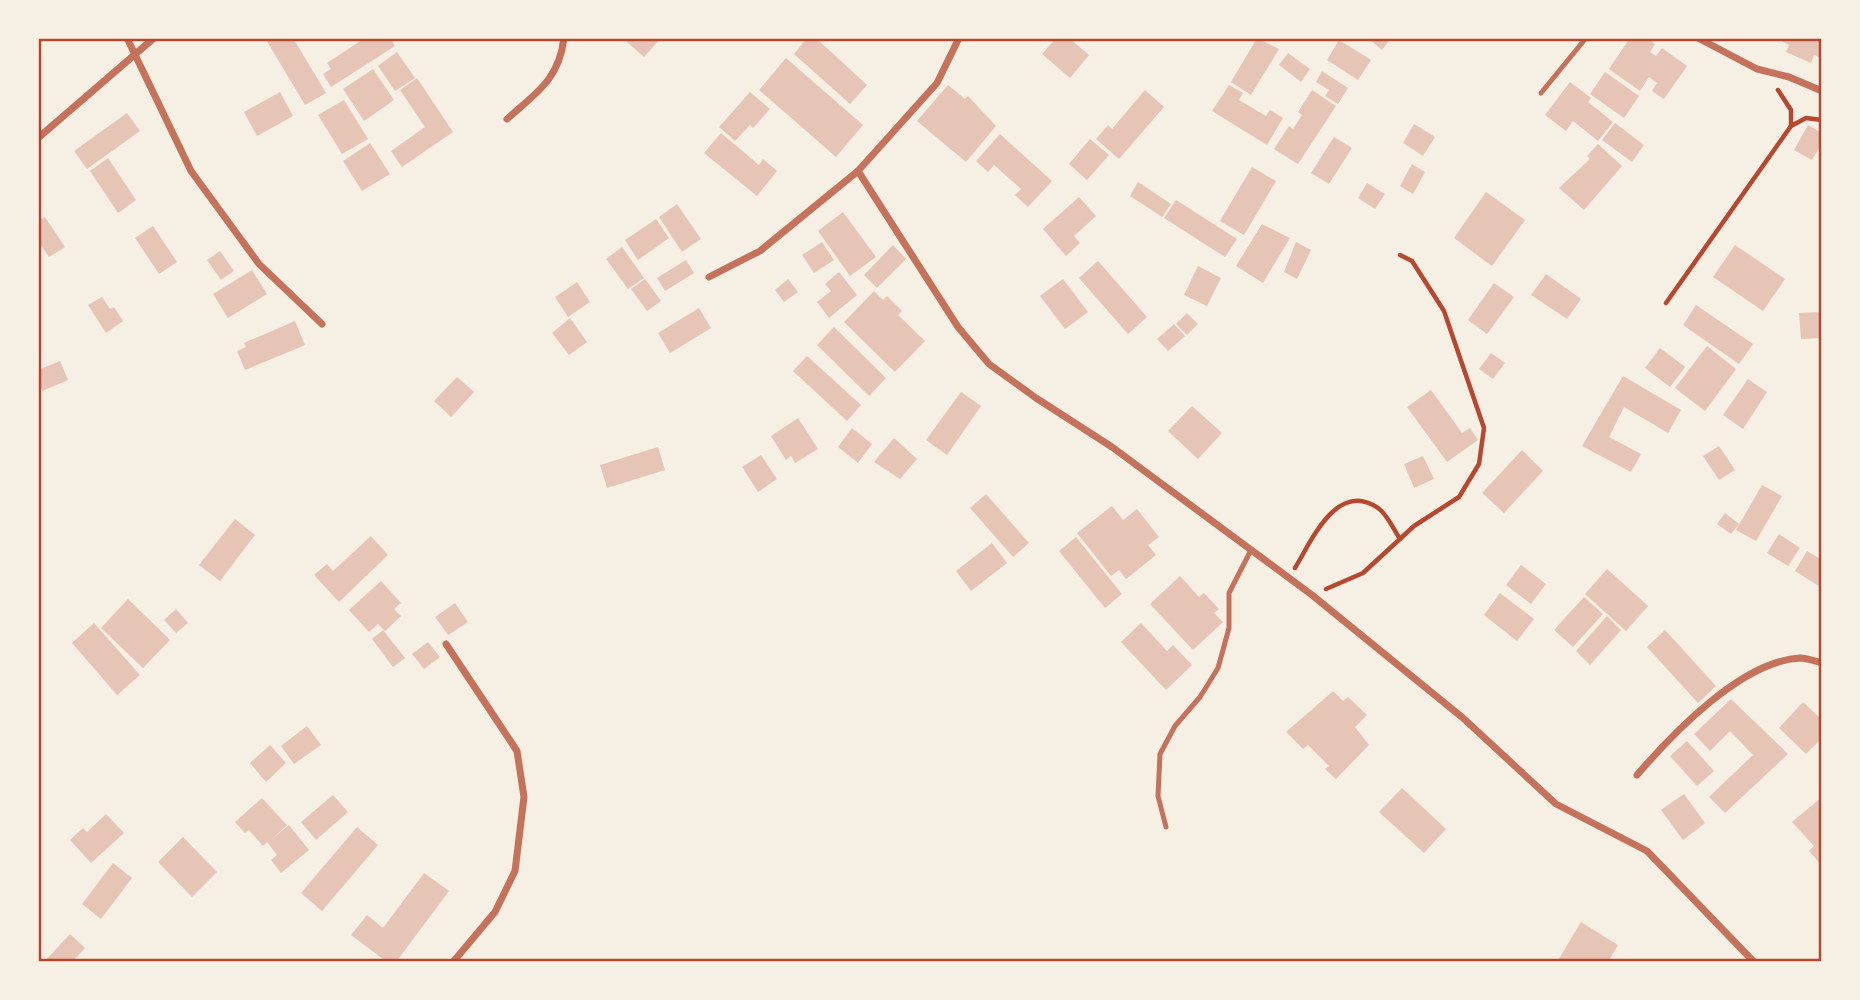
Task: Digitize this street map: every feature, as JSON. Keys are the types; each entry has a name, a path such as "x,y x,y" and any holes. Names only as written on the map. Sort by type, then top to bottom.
{"street":[{"path":"127,38 191,171 259,264 322,324"},
{"path":"38,138 153,38"},
{"path":"507,119 547,83 561,61 564,38"},
{"path":"709,277 760,251 858,171 937,82 959,38"},
{"path":"1698,38 1757,69 1822,91"},
{"path":"858,171 958,327 989,364 1112,447 1312,595 1463,718 1556,804 1647,851 1754,961"},
{"path":"446,644 517,751 524,797 515,871 495,912 453,961"},
{"path":"1637,775 1671,735 1716,697 1756,671 1801,658 1822,663"}],"lane":[{"path":"1541,93 1586,38"},
{"path":"1166,827 1158,796 1160,754 1175,726 1200,697 1218,668 1228,628 1228,593 1251,550"}],"path":[{"path":"1757,69 1779,90 1791,110 1791,127"},
{"path":"1666,303 1791,127 1806,118 1822,120"},
{"path":"1312,595 1363,573 1400,539 1459,497 1479,464 1484,428 1444,311 1412,261 1400,255"},
{"path":"1289,578 1320,527 1339,504 1360,500 1380,509 1400,539"}],"building":[{"path":"265,38 293,38 326,93 305,105"},
{"path":"365,38 390,38 395,46 331,87 323,74 331,69 327,63"},
{"path":"628,38 661,38 644,57 626,41"},
{"path":"807,38 816,38 867,85 850,104 794,54"},
{"path":"1056,38 1069,38 1089,55 1070,78 1042,54"},
{"path":"1257,38 1279,49 1251,95 1231,82"},
{"path":"1368,38 1391,38 1382,50"},
{"path":"1630,38 1648,38 1655,44 1650,52 1656,56 1662,48 1687,66 1664,99 1652,91 1657,83 1649,77 1640,91 1609,69"},
{"path":"1775,38 1822,38 1822,58 1814,55 1811,63 1786,52 1789,45"},
{"path":"1339,40 1371,60 1358,80 1327,60"},
{"path":"397,52 415,78 395,91 378,66"},
{"path":"1288,53 1310,69 1301,82 1279,65"},
{"path":"786,58 863,125 836,157 759,90"},
{"path":"373,69 394,100 364,121 343,89"},
{"path":"1322,71 1348,88 1338,104 1325,96 1329,90 1316,82"},
{"path":"1605,72 1639,96 1624,118 1590,94"},
{"path":"417,78 453,132 402,167 391,151 425,127 400,90"},
{"path":"1570,82 1591,98 1588,102 1613,122 1598,141 1573,121 1566,131 1545,115"},
{"path":"948,85 965,99 968,96 996,126 966,162 917,121"},
{"path":"1229,85 1243,93 1239,100 1266,116 1270,110 1283,118 1267,145 1212,111"},
{"path":"1145,90 1164,107 1119,159 1096,139 1108,125 1112,129"},
{"path":"1312,90 1336,106 1298,164 1274,149 1289,126 1293,129 1302,115 1298,112"},
{"path":"280,92 293,116 257,136 244,112"},
{"path":"750,92 770,109 753,128 750,125 735,141 719,127"},
{"path":"344,100 368,139 342,154 318,115"},
{"path":"127,113 140,131 87,169 74,151"},
{"path":"1615,123 1644,145 1632,162 1602,140"},
{"path":"1414,124 1435,137 1423,156 1403,143"},
{"path":"1808,125 1822,133 1822,143 1812,160 1794,150"},
{"path":"721,133 759,165 763,159 777,171 757,196 704,153"},
{"path":"1000,134 1052,181 1028,207 1015,195 1021,189 994,165 988,172 976,161"},
{"path":"1334,137 1352,148 1329,184 1311,173"},
{"path":"1090,139 1109,155 1087,180 1069,164"},
{"path":"370,143 390,174 362,191 343,161"},
{"path":"1598,144 1622,166 1584,210 1559,188 1590,159 1587,156"},
{"path":"108,158 136,200 118,213 90,171"},
{"path":"1412,164 1425,172 1413,194 1400,186"},
{"path":"1252,167 1276,181 1244,235 1220,221"},
{"path":"1138,182 1171,204 1162,217 1130,196"},
{"path":"1367,183 1385,194 1375,209 1358,198"},
{"path":"1486,192 1525,220 1492,266 1454,238"},
{"path":"1079,197 1096,216 1074,236 1080,243 1066,256 1043,229"},
{"path":"1176,200 1237,239 1225,257 1164,218"},
{"path":"677,204 701,239 682,252 659,217"},
{"path":"843,212 876,257 850,276 818,231"},
{"path":"45,217 65,247 49,257 38,241 38,221"},
{"path":"656,219 669,238 638,260 625,240"},
{"path":"1262,224 1290,238 1263,283 1236,266"},
{"path":"153,226 177,262 159,274 135,238"},
{"path":"822,242 834,260 814,273 802,255"},
{"path":"1296,242 1311,250 1297,279 1284,272"},
{"path":"893,245 906,259 877,288 864,275"},
{"path":"1735,245 1785,279 1763,311 1713,277"},
{"path":"622,247 644,278 628,289 606,259"},
{"path":"220,251 234,271 221,280 207,260"},
{"path":"686,260 694,273 665,291 657,278"},
{"path":"1098,261 1147,317 1128,334 1079,278"},
{"path":"1198,266 1221,278 1207,306 1184,295"},
{"path":"252,270 267,294 228,318 213,294"},
{"path":"839,272 857,295 829,318 817,302 831,291 825,284"},
{"path":"1546,274 1581,299 1567,319 1531,295"},
{"path":"645,279 661,301 647,311 631,289"},
{"path":"788,279 798,292 784,302 775,290"},
{"path":"1063,279 1088,312 1065,329 1040,296"},
{"path":"577,282 590,302 568,317 555,297"},
{"path":"1494,283 1514,297 1487,334 1468,320"},
{"path":"874,291 883,300 887,296 902,311 898,315 925,341 895,372 844,322"},
{"path":"102,297 110,309 114,307 123,321 106,333 88,305"},
{"path":"1696,305 1753,344 1739,364 1683,325"},
{"path":"699,308 711,328 670,353 658,333"},
{"path":"1821,312 1822,338 1801,339 1799,313"},
{"path":"1187,313 1198,324 1187,335 1176,324"},
{"path":"570,318 587,342 569,355 552,333"},
{"path":"295,321 305,345 245,370 237,351 246,347 244,343"},
{"path":"1174,324 1185,336 1168,351 1157,339"},
{"path":"834,327 886,378 869,396 817,345"},
{"path":"1707,346 1736,369 1705,411 1675,388"},
{"path":"1660,348 1685,367 1670,387 1645,368"},
{"path":"1491,353 1505,363 1493,379 1479,369"},
{"path":"807,356 861,405 847,421 793,371"},
{"path":"60,361 68,380 42,391 38,370"},
{"path":"1623,376 1681,410 1668,433 1624,407 1609,437 1641,454 1631,472 1582,446"},
{"path":"457,377 474,392 451,417 434,401"},
{"path":"1748,379 1767,392 1743,429 1723,415"},
{"path":"1431,390 1462,433 1470,428 1478,440 1447,462 1407,407"},
{"path":"961,392 981,406 947,455 926,440"},
{"path":"1192,406 1222,433 1198,459 1168,431"},
{"path":"798,418 818,449 795,463 791,456 786,460 771,436"},
{"path":"852,428 872,444 858,463 838,447"},
{"path":"894,438 917,459 900,479 874,462"},
{"path":"1719,446 1735,470 1719,480 1703,456"},
{"path":"658,447 665,470 607,488 600,465"},
{"path":"1522,450 1543,471 1504,513 1482,493"},
{"path":"761,455 777,479 758,492 742,467"},
{"path":"1423,456 1434,479 1414,488 1404,464"},
{"path":"1762,485 1782,496 1756,541 1736,530"},
{"path":"986,494 1029,543 1013,557 970,508"},
{"path":"1112,506 1123,520 1137,509 1159,537 1148,545 1156,555 1126,579 1119,570 1111,576 1077,533"},
{"path":"1725,513 1739,524 1731,534 1717,524"},
{"path":"235,519 255,535 220,581 199,565"},
{"path":"1779,534 1800,548 1788,566 1767,553"},
{"path":"371,536 388,555 339,602 314,575 327,564 333,571"},
{"path":"1076,537 1122,594 1105,608 1059,551"},
{"path":"992,543 1007,563 971,591 956,571"},
{"path":"1807,551 1822,560 1822,588 1795,571"},
{"path":"1521,565 1546,584 1531,604 1506,585"},
{"path":"1607,569 1648,606 1626,631 1585,594"},
{"path":"1180,576 1199,597 1204,593 1219,609 1214,613 1223,622 1193,650 1150,604"},
{"path":"381,581 401,603 394,609 401,616 385,631 378,624 369,632 349,610"},
{"path":"1500,593 1534,619 1517,641 1484,615"},
{"path":"1584,597 1603,614 1573,647 1554,630"},
{"path":"128,599 170,640 143,668 101,628"},
{"path":"455,603 468,622 448,635 435,617"},
{"path":"176,609 188,623 176,633 164,620"},
{"path":"1607,616 1621,630 1590,665 1576,651"},
{"path":"94,623 140,675 117,695 72,643"},
{"path":"1141,623 1167,651 1173,645 1192,665 1166,690 1121,642"},
{"path":"383,630 405,658 393,667 372,639"},
{"path":"1665,630 1716,686 1698,703 1647,647"},
{"path":"428,642 440,657 424,669 412,654"},
{"path":"1333,691 1343,701 1348,697 1367,715 1355,727 1369,745 1336,779 1325,769 1329,766 1308,745 1303,749 1286,732"},
{"path":"1731,699 1788,754 1725,813 1709,797 1753,755 1730,731 1710,751 1694,734"},
{"path":"1803,702 1822,720 1822,738 1806,754 1779,728"},
{"path":"307,726 321,745 294,764 281,746"},
{"path":"1687,741 1714,771 1697,786 1670,756"},
{"path":"270,745 286,763 266,782 250,763"},
{"path":"1402,788 1446,829 1424,853 1379,812"},
{"path":"1684,794 1705,823 1683,840 1661,810"},
{"path":"333,795 348,812 316,840 301,822"},
{"path":"1822,797 1822,866 1809,851 1814,846 1792,822"},
{"path":"262,798 287,825 271,840 289,825 309,850 281,873 271,860 277,855 267,842 263,846 249,830 245,833 235,822"},
{"path":"106,814 124,833 91,863 70,840 83,828 87,832"},
{"path":"357,827 378,845 322,911 301,893"},
{"path":"183,837 217,872 192,897 158,862"},
{"path":"113,863 132,878 101,919 82,904"},
{"path":"424,873 449,891 396,962 387,962 351,935 367,915 383,928"},
{"path":"1581,922 1618,945 1608,962 1557,962"},
{"path":"70,934 85,948 72,962 44,962"}]}
